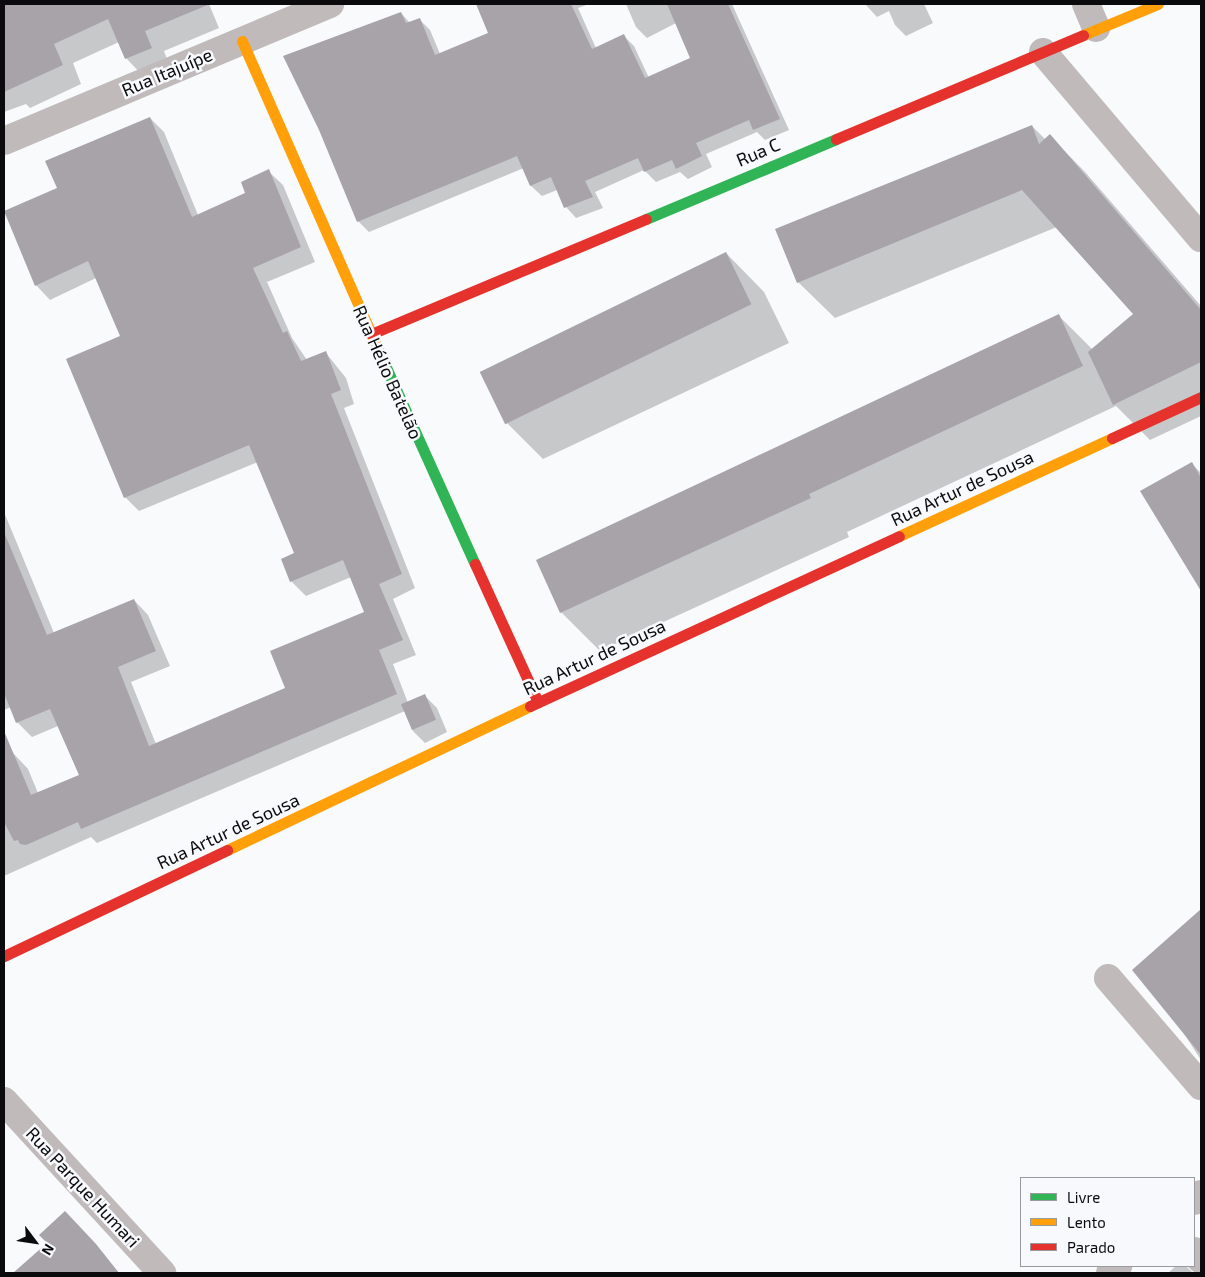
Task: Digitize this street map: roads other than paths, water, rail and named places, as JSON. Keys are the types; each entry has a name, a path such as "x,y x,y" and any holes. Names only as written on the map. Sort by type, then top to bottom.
{"street":[{"name":"Rua Itajuípe","path":"4,141 330,4"},
{"path":"1086,4 1096,28"},
{"name":"Rua C","path":"371,334 1043,52 1096,28 1158,4"},
{"name":"Rua Hélio Batelão","path":"242,41 371,334 538,702"},
{"path":"1043,52 1201,238"},
{"name":"Rua Artur de Sousa","path":"4,956 538,702 1201,397"},
{"path":"1108,978 1201,1086"},
{"name":"Rua Parque Humari","path":"4,1101 162,1273"}]}
